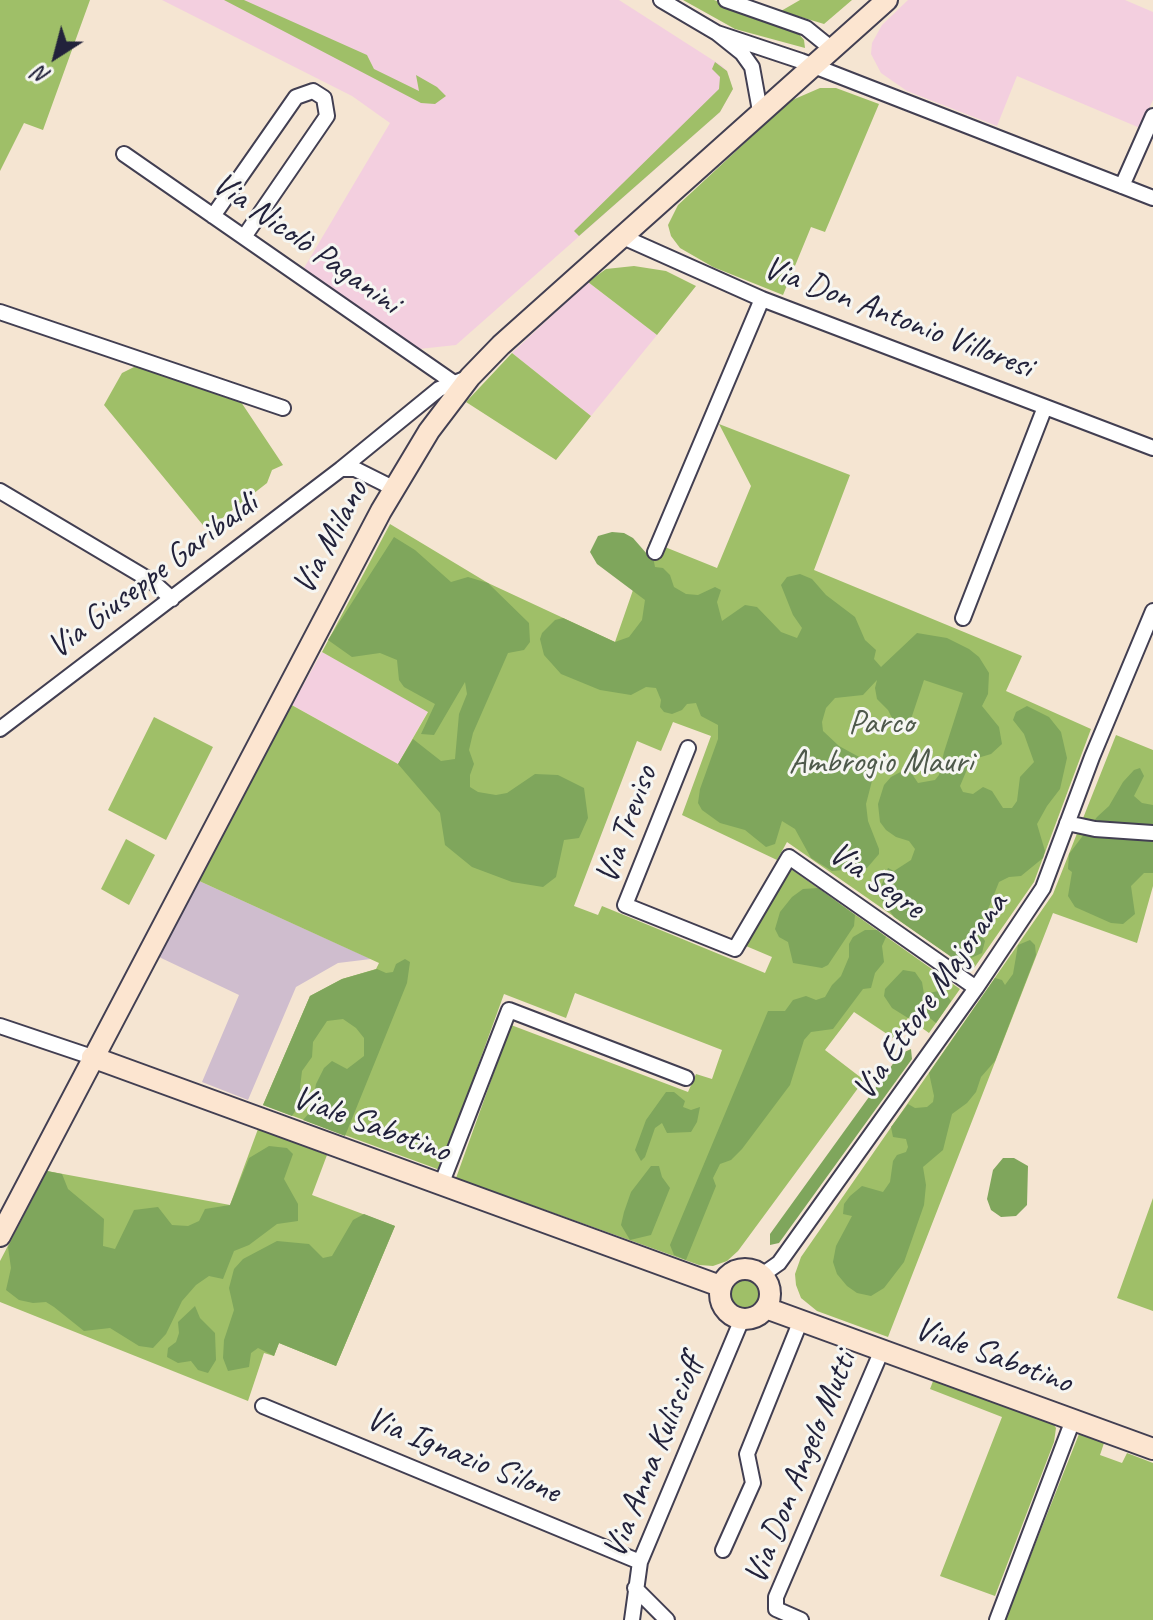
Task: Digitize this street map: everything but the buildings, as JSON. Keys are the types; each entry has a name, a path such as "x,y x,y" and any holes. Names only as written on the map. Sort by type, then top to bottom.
{"main road":[{"name":"Via Milano","path":"0,1236 393,488 462,380 887,0"},
{"name":"Viale Sabotino","path":"92,1057 720,1286"},
{"path":"747,1268 762,1275 771,1291 766,1308 751,1319 742,1319 726,1310 721,1303 720,1286 724,1278 738,1269 747,1268"},
{"name":"Viale Sabotino","path":"766,1308 1153,1449"}],"street":[{"path":"661,0 717,33 742,53 752,67 760,111"},
{"path":"726,0 806,28 832,49"},
{"path":"717,33 812,65 1153,198"},
{"path":"213,216 296,97 313,91 324,98 327,116 244,237"},
{"path":"1122,186 1153,116"},
{"name":"Via Nicolò Paganini","path":"124,154 462,380"},
{"name":"Via Don Antonio Villoresi","path":"623,237 762,299 1153,448"},
{"path":"655,552 762,299"},
{"path":"0,312 283,408"},
{"name":"Via Giuseppe Garibaldi","path":"0,729 341,469 439,389 462,380"},
{"path":"963,618 1045,407"},
{"path":"341,469 355,469 393,488"},
{"path":"0,491 153,582 172,599"},
{"name":"Via Ettore Majorana","path":"762,1275 779,1263 976,988 1043,888 1153,611"},
{"name":"Via Treviso","path":"688,748 625,905 735,949"},
{"path":"1067,823 1095,829 1153,833"},
{"name":"Via Segre","path":"735,949 789,857 976,988"},
{"path":"441,1185 509,1010 686,1078"},
{"name":"Viale Sabotino","path":"0,1026 92,1057"},
{"name":"Via Anna Kuliscioff","path":"632,1620 640,1562 742,1319"},
{"path":"723,1550 753,1483 747,1454 801,1320"},
{"name":"Via Don Angelo Mutti","path":"801,1620 776,1609 776,1597 882,1350"},
{"name":"Via Ignazio Silone","path":"263,1406 640,1562"},
{"path":"997,1620 1073,1420"},
{"path":"635,1588 667,1620"}],"shaded area":[{"path":"162,0 619,0 722,66 733,89 720,112 456,345 419,349 304,268 390,123 352,96"},
{"path":"908,0 1125,0 1153,12 1153,100 1140,128 1017,76 997,126 907,91 881,73 871,54 872,43 882,25"},
{"path":"588,282 657,335 591,416 512,353"},
{"path":"322,652 428,711 398,764 292,705"},
{"path":"197,880 371,959 338,963 296,987 248,1100 202,1082 239,995 159,957"}],"green space":[{"path":"0,0 90,0 43,130 24,123 0,171"},
{"path":"224,0 244,0 367,55 374,69 419,91 416,75 446,96 435,104 421,103"},
{"path":"683,0 714,0 794,28 804,40 805,48 735,29"},
{"path":"800,0 852,0 824,24 781,11"},
{"path":"715,62 727,71 733,89 720,112 579,236 574,231 719,89 720,77 712,69"},
{"path":"820,88 836,88 879,104 825,232 811,227 783,295 713,267 680,248 671,236 668,225 678,205 790,101"},
{"path":"634,266 666,271 696,286 657,335 588,282 606,269"},
{"path":"512,353 591,416 556,460 466,402"},
{"path":"136,366 239,399 283,465 272,470 267,483 207,530 104,405 122,373"},
{"name":"Parco Ambrogio Mauri","path":"719,424 850,475 814,570 1022,656 1006,691 1091,729 1034,882 972,971 787,842 777,860 682,815 711,736 673,722 661,751 637,741 574,906 598,915 602,906 765,973 772,957 746,946 791,869 960,989 929,1033 908,1018 893,1038 854,1012 825,1050 864,1080 738,1251 727,1261 713,1266 699,1265 456,1178 511,1025 688,1092 696,1074 712,1079 722,1050 575,993 566,1018 504,994 440,1170 263,1105 310,996 342,979 376,969 379,963 197,880 288,703 398,764 428,712 322,652 390,524 488,583 615,642 650,541 717,568 751,486"},
{"path":"612,532 633,538 647,554 650,541 655,567 663,568 670,575 674,587 686,594 698,595 715,587 721,590 717,602 722,621 745,605 757,607 781,632 797,638 802,628 781,585 787,577 800,574 812,579 826,595 855,617 865,640 876,650 874,659 881,667 917,633 947,638 969,649 979,657 989,673 988,694 982,706 999,727 1002,744 991,754 971,760 960,786 963,792 973,794 983,787 992,791 1003,808 1012,808 1017,801 1020,777 1034,762 1024,734 1013,720 1016,712 1027,706 1049,717 1061,732 1067,758 1060,789 1037,824 1045,851 1043,858 1021,876 999,882 987,912 976,927 985,941 982,953 960,963 894,917 878,895 888,868 894,871 911,860 915,849 909,841 886,830 880,822 878,804 884,785 891,777 908,768 918,783 935,780 963,693 924,680 910,722 893,720 877,699 877,680 863,695 835,698 826,708 823,731 839,746 861,758 873,777 866,804 879,854 867,868 832,871 811,858 795,829 782,821 775,844 766,847 745,830 720,823 702,810 698,803 718,739 718,725 701,716 696,703 687,704 672,714 664,712 656,688 646,687 631,695 600,690 561,674 544,655 540,639 555,620 563,618 615,642 629,637 642,620 645,600 597,564 590,552 598,536"},
{"path":"394,537 415,550 451,582 468,577 488,583 529,623 530,642 524,650 508,653 473,733 469,750 474,764 470,787 478,792 496,795 507,793 535,774 558,775 584,788 588,818 579,838 564,840 556,877 543,887 512,882 472,867 445,845 440,813 398,764 413,739 441,761 455,759 459,714 467,694 465,682 434,735 421,734 435,704 404,687 399,680 397,660 380,653 352,657 328,640"},
{"path":"154,717 213,747 166,840 108,810"},
{"path":"1116,735 1153,750 1153,886 1137,943 1053,913 888,1337 817,1311 801,1298 796,1285 795,1274 801,1257 1053,894"},
{"path":"1140,768 1144,776 1134,796 1142,803 1153,805 1153,873 1144,873 1131,886 1135,914 1123,924 1111,923 1075,907 1068,896 1072,872 1068,869 1069,854 1109,806 1123,782"},
{"path":"126,839 155,855 129,905 101,889"},
{"path":"818,888 855,915 854,926 828,965 822,968 793,963 788,942 779,937 775,929 780,912 792,897 803,889"},
{"path":"865,930 877,930 886,937 882,946 884,962 875,973 871,988 863,989 833,1029 811,1032 804,1040 790,1085 742,1149 731,1160 720,1164 713,1178 716,1186 686,1260 674,1255 670,1245 768,1011 785,1011 793,1000 806,996 816,1000 825,997 841,976 853,937"},
{"path":"1030,940 1035,945 1036,955 995,1061 981,1077 976,1092 952,1114 943,1150 923,1167 926,1185 924,1205 904,1262 884,1288 871,1296 857,1293 837,1274 833,1262 836,1246 852,1216 843,1214 844,1204 862,1186 883,1192 890,1182 893,1161 908,1147 906,1139 893,1137 891,1127 908,1104 915,1108 927,1107 933,1102 929,1073 995,978 1005,985 1013,974 1018,945"},
{"path":"405,959 410,962 407,983 345,1136 303,1120 311,1111 316,1084 324,1068 332,1061 347,1069 364,1056 364,1038 343,1019 327,1021 313,1042 312,1057 302,1071 300,1088 303,1099 292,1116 263,1105 310,996 342,979 377,969 393,972 396,964"},
{"path":"903,970 915,972 922,982 924,994 943,990 951,1001 936,1023 921,1011 908,1018 892,1008 884,996 885,989"},
{"path":"911,1049 912,1059 779,1243 770,1245 770,1234 900,1054"},
{"path":"666,1092 674,1092 685,1101 683,1107 691,1110 700,1107 697,1122 691,1132 667,1133 662,1123 655,1128 641,1161 635,1150 646,1120"},
{"path":"258,1129 327,1155 312,1195 395,1226 336,1366 279,1343 274,1356 264,1353 248,1401 0,1302 0,1261 47,1171 230,1205"},
{"path":"269,1146 287,1148 293,1154 284,1179 298,1204 298,1221 277,1224 249,1245 234,1251 223,1279 209,1276 196,1285 182,1301 166,1334 153,1348 139,1346 110,1328 84,1331 46,1302 19,1300 6,1290 11,1268 8,1247 47,1171 62,1174 68,1189 104,1219 103,1246 115,1249 134,1210 158,1207 172,1225 188,1226 199,1221 205,1209 230,1205 249,1158"},
{"path":"1003,1158 1014,1158 1028,1166 1027,1205 1016,1216 1001,1217 991,1210 987,1199 993,1170"},
{"path":"651,1166 659,1166 670,1188 651,1235 630,1240 621,1225 624,1212 631,1192"},
{"path":"1153,1198 1153,1311 1117,1298"},
{"path":"364,1214 395,1226 336,1366 279,1343 274,1356 258,1348 251,1353 249,1367 228,1371 223,1358 224,1340 234,1310 229,1288 234,1269 243,1259 277,1241 309,1244 323,1258 332,1256 353,1220"},
{"path":"745,1276 758,1281 763,1294 758,1307 745,1312 732,1307 727,1294 732,1281"},
{"path":"195,1306 200,1318 215,1333 216,1360 208,1373 198,1370 191,1361 178,1363 167,1357 168,1348 176,1342 179,1333 178,1322"},
{"path":"935,1376 1052,1422 1056,1428 1054,1442 995,1596 940,1576 1002,1417 930,1389"},
{"path":"1079,1434 1104,1443 1100,1455 1122,1463 1127,1453 1153,1463 1153,1620 1005,1620"}]}
